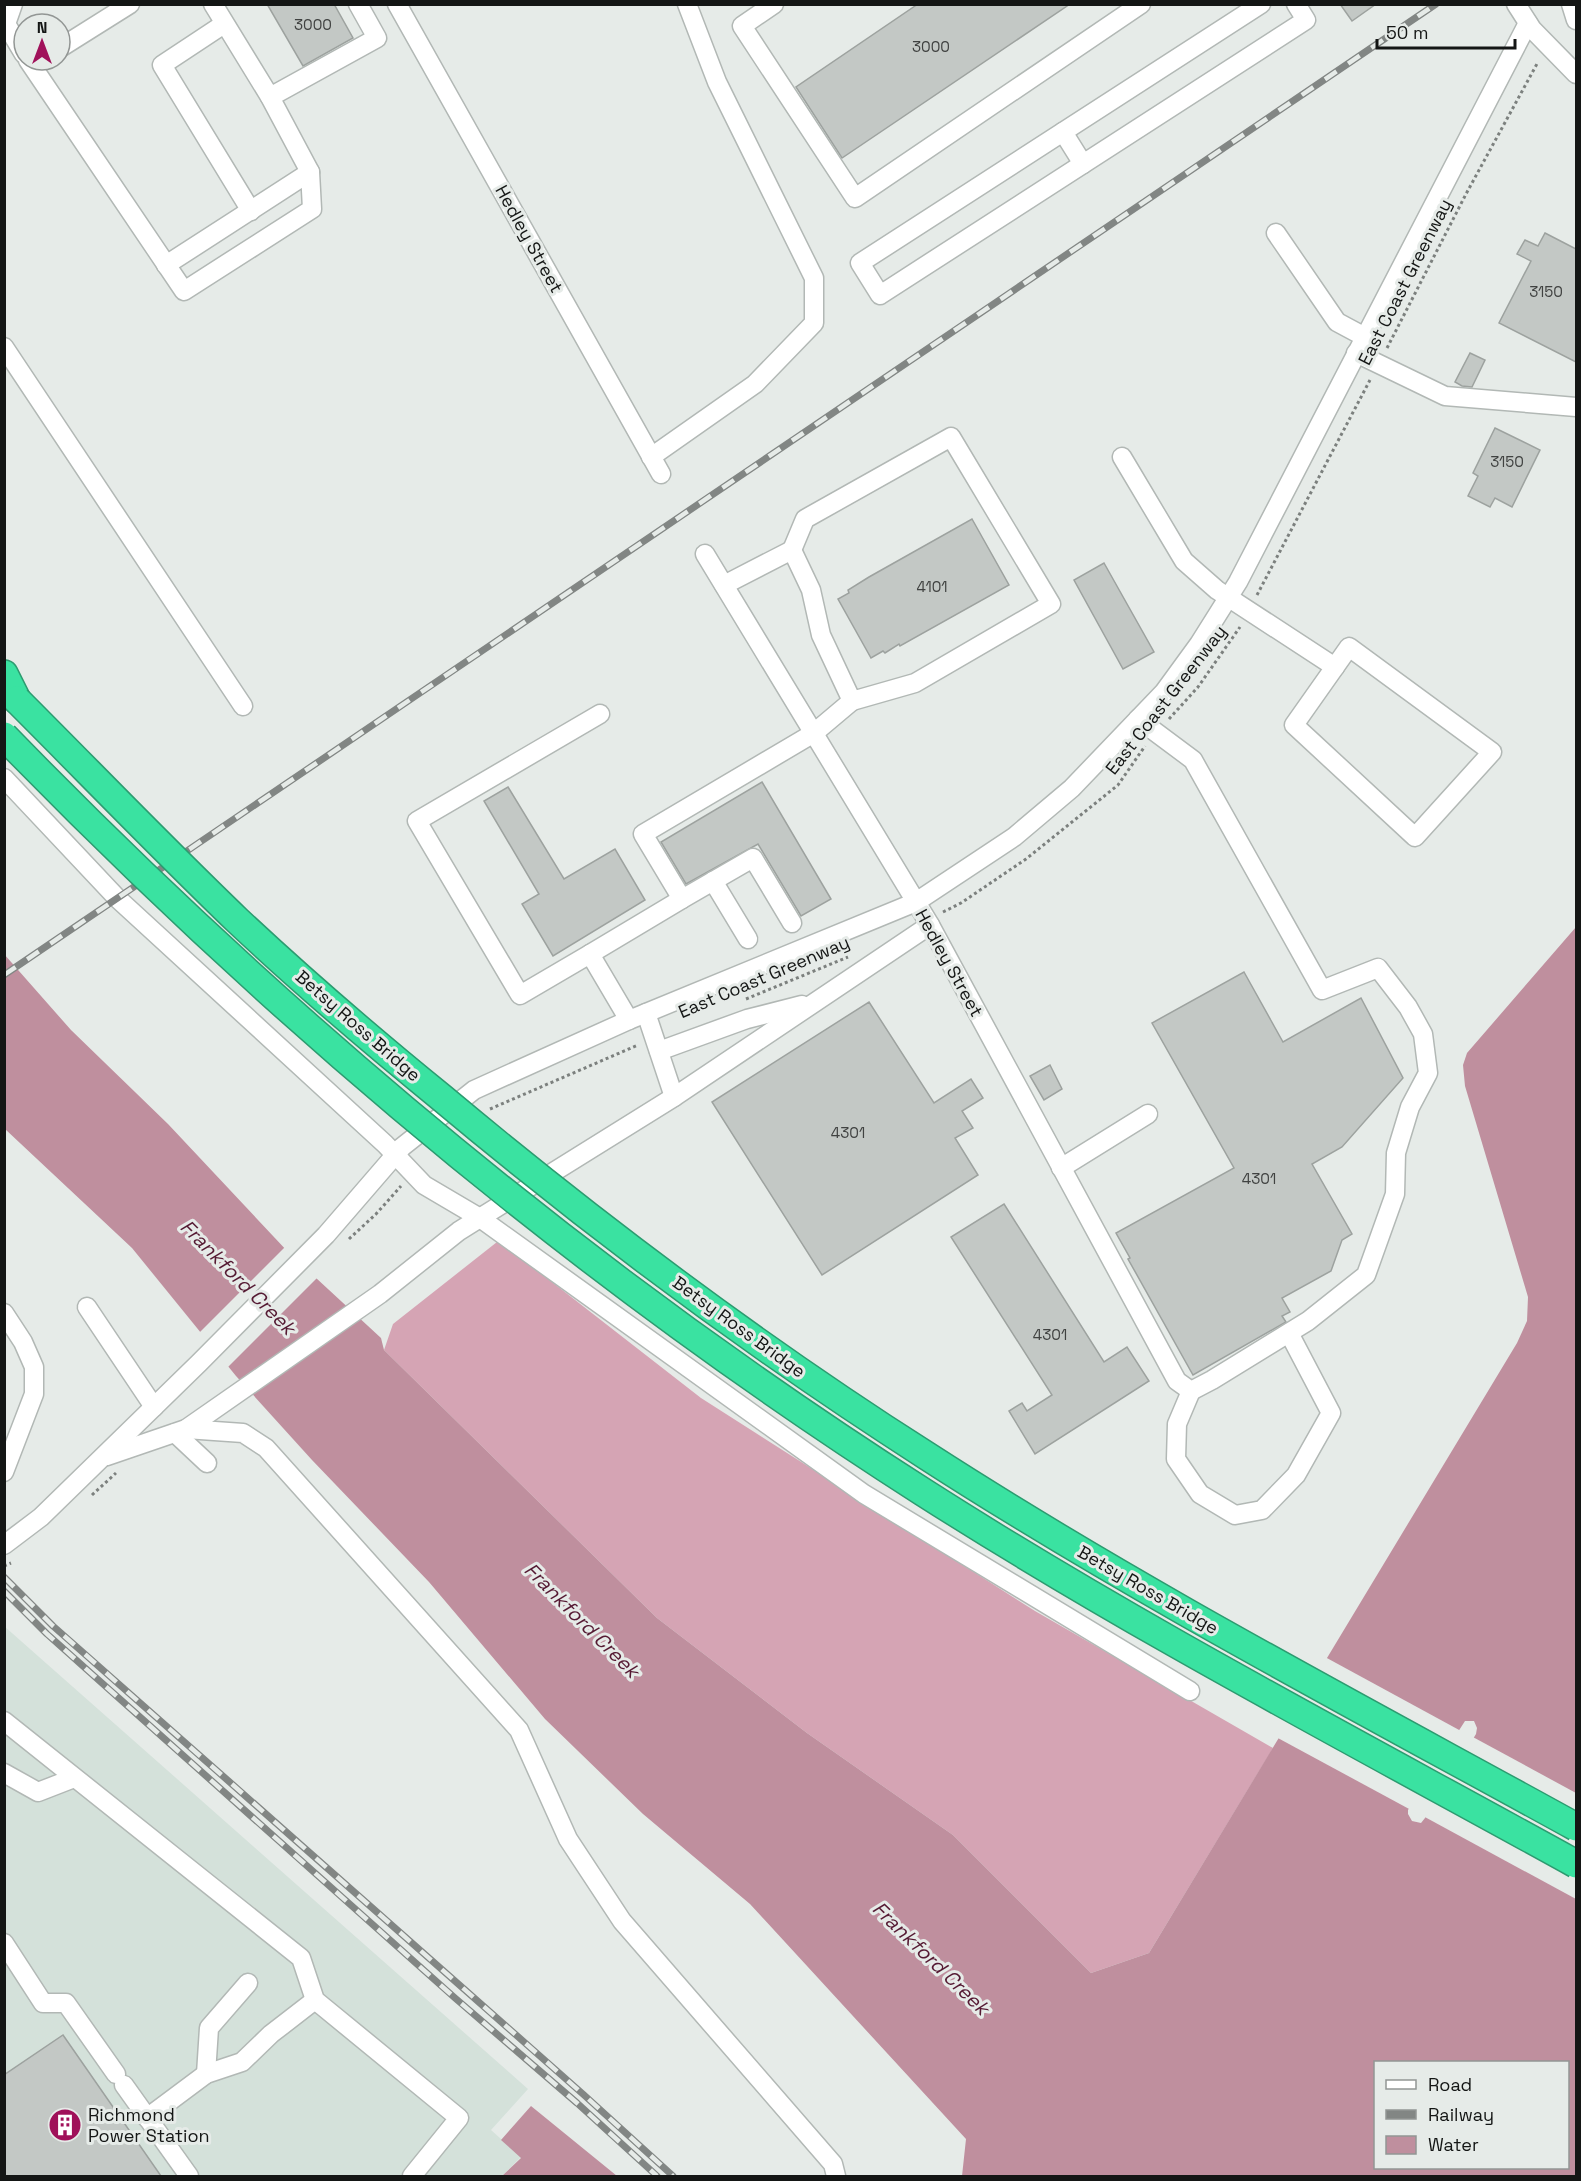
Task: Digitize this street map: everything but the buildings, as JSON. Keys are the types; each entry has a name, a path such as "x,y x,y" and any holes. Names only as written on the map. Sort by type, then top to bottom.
{"highway":[{"path":"4,674 10,693"},
{"name":"Betsy Ross Bridge","path":"10,693 235,918 387,1053 561,1196 722,1315 924,1454 1097,1561 1576,1827"},
{"name":"Betsy Ross Bridge","path":"4,736 127,860 319,1037 525,1208 753,1377 910,1484 1072,1584 1576,1864"}],"street":[{"path":"12,33 6,24 13,4"},
{"path":"72,40 130,4"},
{"path":"39,72 184,291 312,209 310,171 270,97 213,4"},
{"path":"270,97 377,38 358,4"},
{"name":"Hedley Street","path":"397,4 661,474"},
{"path":"651,457 755,384 814,323 814,278 717,82 687,4"},
{"path":"774,4 742,26 855,198 1141,4"},
{"path":"1261,4 860,263 880,294 1306,20 1296,4"},
{"path":"1516,4 1528,23 1570,68"},
{"path":"1571,4 1576,20"},
{"path":"6,1540 41,1517 199,1363 326,1235 402,1147 474,1090 629,1020 916,902 1014,837 1072,788 1164,692 1192,654 1228,597 1528,23"},
{"path":"224,24 162,65 251,211"},
{"path":"1063,132 1083,164"},
{"path":"166,265 310,171"},
{"path":"1276,233 1337,322 1365,337"},
{"path":"4,347 243,706"},
{"path":"1356,353 1445,396 1576,407"},
{"path":"682,899 643,834 814,733 852,701 915,683 1051,604 951,437 805,519 792,550 724,585"},
{"path":"1122,458 1185,561 1217,590 1335,667"},
{"path":"792,550 812,590 821,635 852,701"},
{"name":"Hedley Street","path":"705,554 916,902 1184,1386"},
{"path":"1349,647 1492,752 1414,837 1294,724 1335,667 1349,647"},
{"path":"600,714 417,821 520,995 753,858 792,923"},
{"path":"1138,719 1193,760 1322,990 1378,968 1408,1007 1424,1034 1428,1073 1410,1107 1396,1153 1395,1194 1366,1275 1308,1321 1289,1332 1212,1380 1184,1386 1177,1424 1176,1460 1200,1494 1235,1515 1262,1510 1296,1475 1331,1413 1289,1332"},
{"path":"4,778 117,898 395,1155 424,1185 480,1218 864,1494 1190,1690"},
{"path":"713,881 748,939"},
{"path":"101,1458 181,1431 380,1294 459,1232 674,1097 928,923"},
{"path":"590,954 629,1020"},
{"path":"656,1044 817,1001"},
{"path":"646,1013 674,1097"},
{"path":"1062,1168 1148,1114"},
{"path":"87,1308 154,1407"},
{"path":"4,1313 23,1342 34,1367 34,1394 4,1472"},
{"path":"181,1431 207,1463"},
{"path":"181,1431 243,1433 266,1448 519,1730 568,1839 622,1921 833,2164 836,2176"},
{"path":"4,1721 301,1958 315,2000 459,2118 412,2176"},
{"path":"4,1773 38,1792 74,1778"},
{"path":"4,1943 43,2003 66,2003 189,2176"},
{"path":"206,2074 209,2028 248,1983"},
{"path":"147,2118 206,2074 242,2062 271,2034 315,2000"}],"path":[{"name":"East Coast Greenway","path":"928,923 962,903 1026,859 1118,785 1140,751 1198,687 1219,660 1238,632 1248,610 1269,576 1420,284 1548,45"},
{"path":"1413,280 1420,284"},
{"name":"East Coast Greenway","path":"743,1000 849,956"},
{"path":"485,1113 523,1094 656,1044"},
{"path":"347,1240 376,1214 413,1173"}],"shaded area":[{"path":"497,1242 534,1268 701,1398 1035,1611 1273,1748 1149,1953 1091,1973 953,1835 807,1733 657,1618 384,1350 393,1324"},
{"name":"Richmond Power Station","path":"4,1626 528,2089 491,2130 521,2157 502,2176 5,2176"}],"water":[{"name":"Frankford Creek","path":"1576,927 1576,2176 962,2176 966,2139 750,1904 643,1814 545,1719 429,1582 312,1460 236,1376 132,1248 5,1129 4,954 71,1030 168,1124 289,1253 381,1338 384,1350 657,1618 807,1733 953,1835 1091,1973 1149,1953 1517,1343 1527,1321 1528,1297 1465,1086 1463,1065 1467,1053","holes":["1465,1721 1474,1721 1477,1728 1476,1734 1425,1818 1421,1823 1412,1821 1408,1810"]},
{"path":"531,2106 617,2176 502,2176 521,2158 501,2140"}],"pier":[{"path":"287,1245 319,1276 226,1369 198,1334"},
{"path":"1325,1657 1461,1731 1411,1810 1276,1737"},
{"path":"1471,1736 1576,1793 1576,1899 1423,1816"}],"railway":[{"path":"4,975 1436,4"},
{"path":"4,1577 53,1626 673,2176"},
{"path":"4,1591 47,1634 657,2176"}],"place":[{"name":"Richmond Power Station","path":"65,2125"}]}
